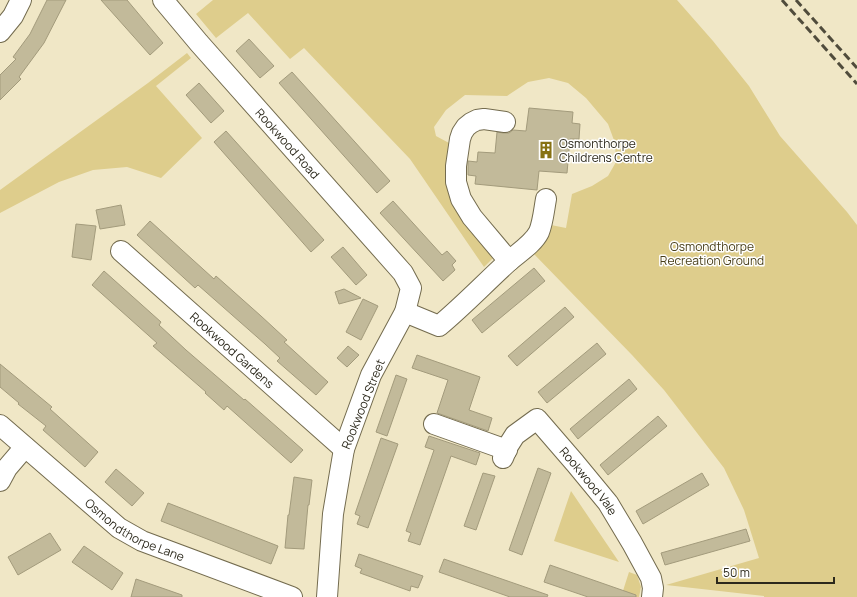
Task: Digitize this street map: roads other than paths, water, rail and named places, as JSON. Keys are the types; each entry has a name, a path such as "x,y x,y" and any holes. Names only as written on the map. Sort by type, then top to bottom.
{"street":[{"path":"0,32 13,16 21,0"},
{"name":"Rookwood Road","path":"163,0 199,43 403,273 411,288"},
{"path":"505,122 484,119 477,120 466,127 460,139 456,166 456,182 461,199 472,216 509,261"},
{"path":"404,312 439,326 538,233 546,199"},
{"name":"Rookwood Gardens","path":"120,251 344,449"},
{"name":"Rookwood Street","path":"327,597 333,514 344,449 372,375 404,312 411,288"},
{"name":"Rookwood Vale","path":"434,424 505,454 515,435 537,419 608,503 651,578 653,588 652,597"},
{"name":"Osmondthorpe Lane","path":"0,426 119,528 142,541 292,597"},
{"path":"0,481 6,468 25,448"}],"railway":[{"path":"782,0 857,84"},
{"path":"796,0 857,68"}],"place":[{"name":"Osmonthorpe Childrens Centre","path":"546,150"}],"park label":[{"name":"Osmondthorpe Recreation Ground","path":"712,253"}]}
